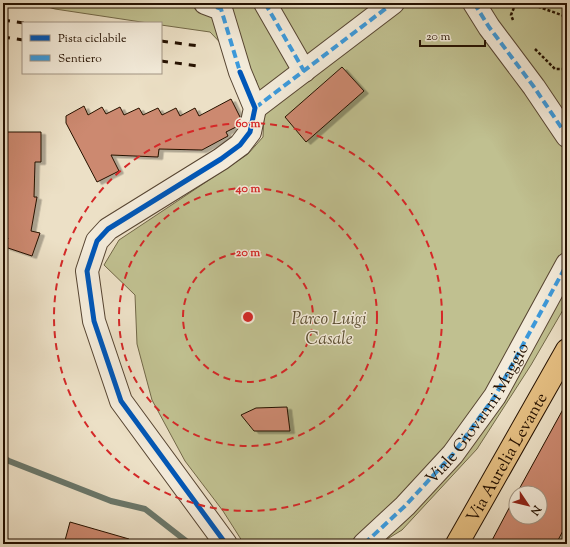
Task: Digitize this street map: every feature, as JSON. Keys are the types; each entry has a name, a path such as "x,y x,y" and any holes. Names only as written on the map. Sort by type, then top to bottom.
{"main road":[{"name":"Via Aurelia Levante","path":"457,544 567,350"}],"street":[{"path":"265,3 304,71"},
{"path":"255,108 393,3"},
{"path":"474,3 567,136"},
{"path":"216,5 240,72 255,108 250,132 240,145 221,159 108,229 97,241 87,271 94,322 121,401 226,544"},
{"name":"Viale Giovanni Maggio","path":"364,544 405,506 453,454 495,396 567,264"}],"path":[{"path":"515,26 511,15 515,5 528,3 567,17"},
{"path":"534,48 555,69 567,69"}],"green space":[{"name":"Parco Luigi Casale","path":"34,3 567,3 567,55 563,85 567,88 567,303 531,365 477,449 402,530 379,544 244,544 223,511 185,461 152,400 137,344 135,295 104,265 119,240 248,154 263,137 264,113 256,80 210,32 162,25 162,22 141,22 55,9"}],"building":[{"path":"342,67 364,91 306,142 285,117"},
{"path":"231,99 240,120 236,122 238,126 226,132 228,136 202,150 159,149 158,157 111,155 119,171 97,182 66,123 66,116 84,106 88,115 102,107 106,114 120,107 124,115 139,108 143,115 158,108 162,115 176,108 180,116 195,108 199,116"},
{"path":"3,132 41,132 41,162 35,162 34,197 37,197 31,231 40,233 32,256 5,247 8,238 3,237"},
{"path":"567,402 567,523 556,544 490,544 508,510 508,525 548,525 548,485 521,485"},
{"path":"287,407 290,431 254,431 241,415 256,408"},
{"path":"70,522 129,539 128,544 64,544"}],"waterway":[{"path":"3,458 111,501 145,509 190,544"}],"railway":[{"path":"3,20 22,23"},
{"path":"3,37 22,40"},
{"path":"162,41 199,46"},
{"path":"162,61 198,66"}],"marked path":[{"path":"205,3 221,9 240,72"},
{"path":"265,3 304,71"},
{"path":"255,108 393,3"},
{"path":"474,3 489,27 534,87 567,136"},
{"path":"364,544 405,506 453,454 495,396 567,264"}],"cycle path":[{"path":"226,544 121,401 94,321 87,271 97,241 108,229 221,159 240,145 250,132 255,108 240,72"}]}
